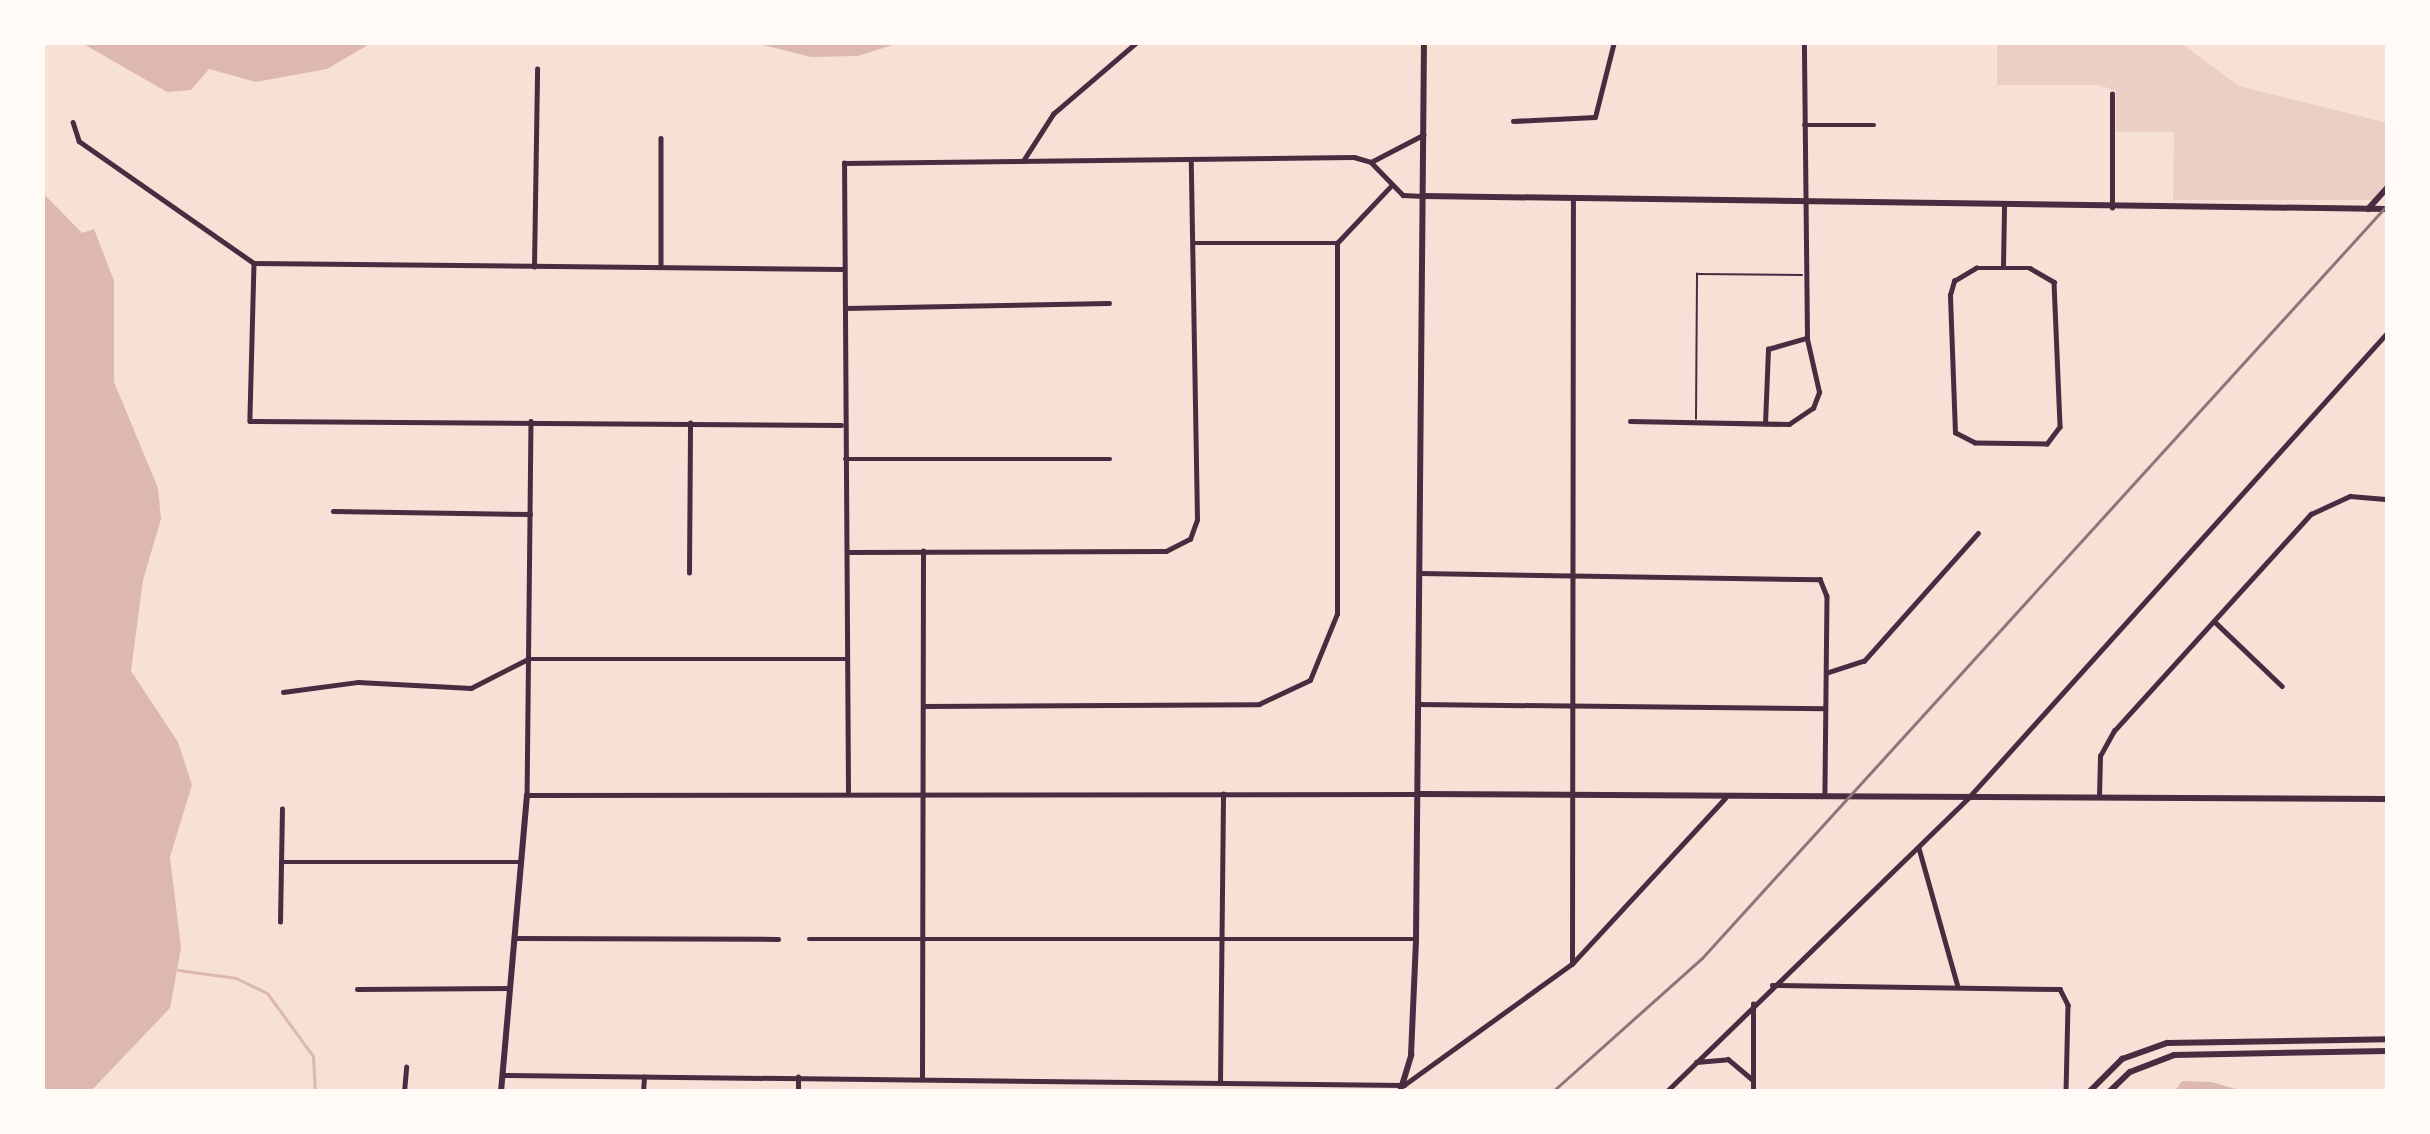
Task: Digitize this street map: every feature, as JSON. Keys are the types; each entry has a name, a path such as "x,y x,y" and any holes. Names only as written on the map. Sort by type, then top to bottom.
{"street":[{"path":"1023,161 1053,114 1137,42"},
{"path":"1402,1089 1416,939 1424,42"},
{"path":"1513,121 1595,117 1614,42"},
{"path":"1630,421 1765,424 1803,420 1813,408 1818,371 1807,339 1804,42"},
{"path":"534,267 537,69"},
{"path":"2112,94 2112,208"},
{"path":"73,122 79,141 254,263 844,269"},
{"path":"1804,125 1874,125"},
{"path":"848,793 848,551 841,424 844,163 1371,162 1424,135"},
{"path":"661,138 662,267"},
{"path":"848,551 1166,551 1190,539 1197,520 1190,160"},
{"path":"1371,162 1390,187 1423,196 2388,209"},
{"path":"923,706 1259,704 1310,680 1337,614 1337,243 1390,187"},
{"path":"2368,209 2388,187"},
{"path":"1572,964 1567,706 1573,200"},
{"path":"2003,268 2004,206"},
{"path":"1193,243 1337,243"},
{"path":"254,263 250,421 841,424"},
{"path":"1976,268 2003,268 2042,273 2058,296 2060,428 2047,444 1960,440 1950,421 1954,281 1976,268"},
{"path":"843,308 1109,303"},
{"path":"1666,1092 1970,796 2388,332"},
{"path":"1765,424 1768,349 1807,339"},
{"path":"501,1092 526,795 532,421"},
{"path":"688,573 690,422"},
{"path":"844,459 1110,459"},
{"path":"2099,797 2100,756 2114,731 2311,514 2350,496 2388,499"},
{"path":"333,511 530,514"},
{"path":"1826,674 1864,661 1978,533"},
{"path":"922,1079 926,938 923,550"},
{"path":"1419,573 1820,578 1826,674 1825,796"},
{"path":"2214,621 2282,686"},
{"path":"283,692 358,682 472,688 528,658 848,659"},
{"path":"1418,704 1825,708"},
{"path":"1220,1082 1223,794"},
{"path":"503,1075 1220,1082 1402,1089 1572,964 1729,794"},
{"path":"526,795 2388,799"},
{"path":"280,922 282,809"},
{"path":"1918,847 1958,987"},
{"path":"280,862 521,862"},
{"path":"514,938 778,939"},
{"path":"809,939 1416,939"},
{"path":"1772,985 2056,988 2068,1005 2066,1092"},
{"path":"357,989 509,988"},
{"path":"1753,1004 1753,1092"},
{"path":"2089,1092 2108,1070 2151,1046 2388,1040"},
{"path":"2238,1042 2239,1053"},
{"path":"2109,1092 2160,1057 2388,1052"},
{"path":"1696,1061 1727,1059 1753,1080"},
{"path":"404,1092 406,1067"},
{"path":"644,1077 644,1092"},
{"path":"798,1077 798,1092"},
{"path":"1008,1081 1008,1092"}],"lane":[{"path":"1696,422 1697,274 1806,275"}],"shaded area":[{"path":"80,42 373,42 327,69 256,82 209,69 191,90 167,92"},
{"path":"751,42 902,42 858,56 811,57"},
{"path":"1997,42 2179,42 2239,86 2388,123 2388,182 2373,200 2173,200 2174,132 2116,132 2116,91 2099,85 1997,85"},
{"path":"42,192 82,233 94,229 114,281 114,382 158,488 161,519 143,580 131,671 178,742 192,785 170,857 181,948 170,1008 90,1092 42,1092"},
{"path":"2182,1081 2211,1082 2247,1092 2174,1092"}],"waterway":[{"path":"178,970 236,978 267,993 313,1056 315,1092"}],"railway":[{"path":"1552,1092 1702,958 2388,204"}]}
